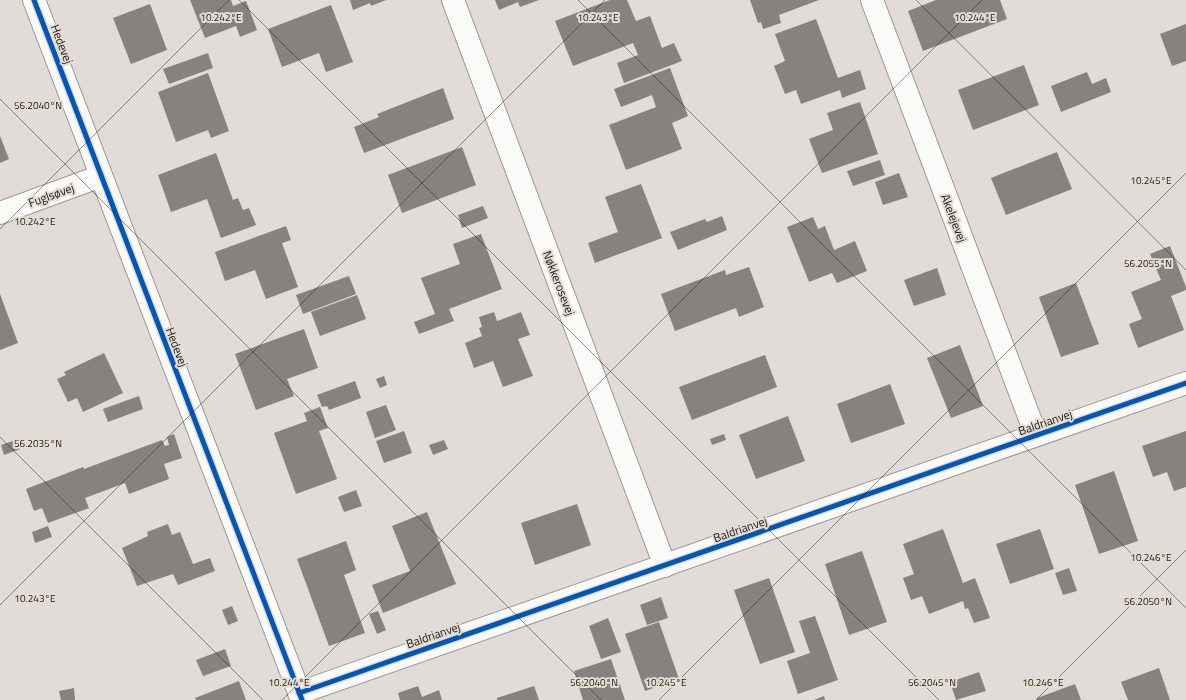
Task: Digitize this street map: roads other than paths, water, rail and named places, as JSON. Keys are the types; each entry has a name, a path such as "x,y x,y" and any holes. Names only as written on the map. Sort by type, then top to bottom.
{"street":[{"name":"Hedevej","path":"35,0 301,696"},
{"name":"Nøkkerosevej","path":"453,0 666,566"},
{"name":"Akelejevej","path":"872,0 1036,435"},
{"name":"Fuglsøvej","path":"0,213 101,176"},
{"name":"Baldrianvej","path":"301,696 351,673 666,566 1186,383"}]}
